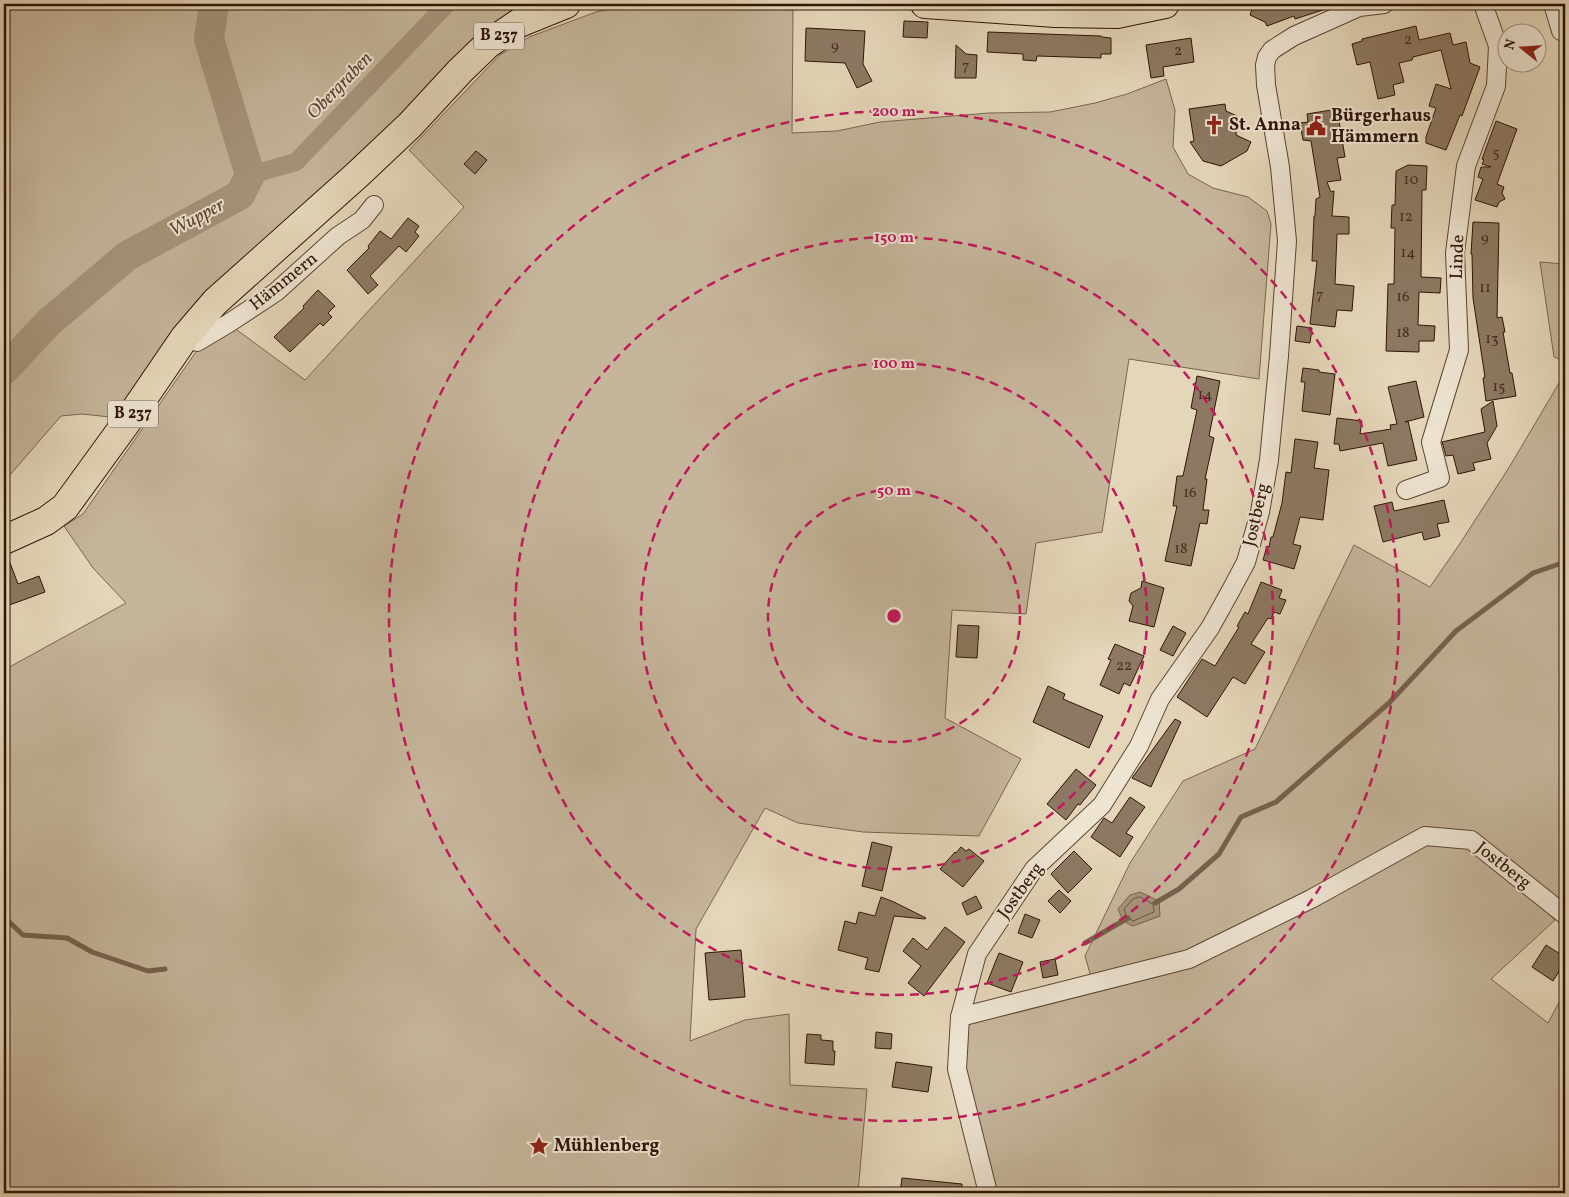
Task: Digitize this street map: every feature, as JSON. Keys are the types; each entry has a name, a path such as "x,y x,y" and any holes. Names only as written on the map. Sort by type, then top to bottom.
{"main road":[{"name":"B 237","path":"4,540 46,521 65,507 129,419 185,337 215,302 357,176 410,125 488,44 520,23 566,4"},
{"path":"925,4 1055,13 1117,14 1166,4"}],"street":[{"name":"Jostberg","path":"988,1193 957,1069 960,1017 977,954 1034,869 1102,805 1139,746 1160,699 1210,628 1246,562 1260,512 1269,460 1287,241 1280,167 1264,65 1272,50 1294,36 1358,7 1384,4"},
{"name":"Linde","path":"1406,490 1440,478 1431,442 1459,350 1456,252 1466,166 1496,86 1498,46 1483,4"},
{"path":"1553,4 1561,31"},
{"name":"Hämmern","path":"185,337 198,342 276,292 338,236 362,220 374,205"},
{"name":"Jostberg","path":"960,1017 1189,959 1311,899 1425,836 1471,840 1565,916"}],"shaded area":[{"path":"4,4 531,4 388,128 249,271 129,419 82,414 61,416 4,480"},
{"path":"635,4 716,4 793,10 792,133 837,131 880,122 989,113 1050,112 1127,94 1166,79 1175,110 1173,147 1188,174 1213,188 1248,197 1267,211 1271,224 1259,379 1129,359 1102,532 1036,543 1026,614 952,610 945,718 1021,759 979,836 863,832 798,823 765,808 696,929 690,1041 745,1020 789,1014 790,1085 867,1089 858,1193 4,1193 4,670 126,603 93,568 64,526 83,514 200,346 233,327 305,380 464,207 409,150 500,55 529,37 596,12"},
{"path":"1540,262 1565,264 1565,361 1554,357"},
{"path":"1565,373 1565,909 1475,844 1555,920 1491,979 1548,1023 1565,991 1565,1193 988,1193 957,1069 960,1017 1093,984 1085,956 1130,863 1183,781 1255,749 1354,545 1430,587 1510,466"}],"water":[{"path":"1140,892 1159,901 1160,916 1133,926 1123,921 1118,909 1130,895"}],"building":[{"path":"1254,4 1334,4 1335,6 1295,19 1294,16 1267,26 1265,22 1250,15"},
{"path":"904,21 928,22 927,38 903,37"},
{"path":"1416,26 1419,40 1450,33 1453,45 1466,42 1470,63 1480,67 1462,116 1460,115 1446,150 1426,143 1426,137 1436,108 1429,106 1436,84 1451,89 1441,50 1413,57 1412,60 1399,63 1404,82 1393,85 1395,95 1378,99 1370,62 1357,65 1352,44 1362,41 1362,39"},
{"path":"806,28 865,31 863,64 872,81 857,88 845,63 805,61"},
{"path":"988,32 1101,36 1111,38 1111,54 1101,54 1101,58 1037,56 1036,61 1023,60 1023,54 987,52"},
{"path":"1191,38 1194,62 1163,67 1164,76 1151,78 1146,45"},
{"path":"956,45 966,54 977,55 976,78 955,78"},
{"name":"St. Anna","path":"1225,104 1226,111 1237,116 1236,135 1251,142 1247,151 1221,166 1203,161 1190,142 1194,141 1189,109"},
{"path":"1337,109 1345,157 1337,158 1341,180 1327,182 1331,192 1334,191 1332,216 1349,217 1349,234 1337,234 1335,284 1354,286 1352,311 1337,310 1335,327 1310,324 1317,261 1312,261 1314,216 1316,199 1320,197 1311,141 1303,140 1300,123 1308,122 1307,114"},
{"path":"1496,121 1517,129 1497,184 1504,187 1502,193 1505,199 1499,202 1497,207 1475,200 1483,179 1478,177 1481,167 1491,167 1482,164 1484,160 1482,159"},
{"path":"476,151 487,160 475,174 464,164"},
{"path":"1408,165 1427,166 1426,190 1422,190 1421,277 1441,278 1440,293 1419,292 1418,325 1435,326 1434,341 1419,341 1419,352 1386,351 1388,284 1394,284 1395,228 1391,228 1392,205 1395,205 1396,171"},
{"path":"408,218 419,226 415,232 419,236 406,252 399,246 370,276 378,285 368,294 347,270 369,248 368,246 380,231 391,239"},
{"path":"1473,222 1499,223 1497,318 1502,317 1510,373 1512,373 1516,396 1486,401 1483,378 1485,377 1473,298 1471,254"},
{"path":"318,290 335,306 328,313 332,317 323,326 320,323 290,352 274,337 304,308 303,306"},
{"path":"1297,326 1312,328 1310,343 1295,341"},
{"path":"1303,368 1335,374 1330,415 1302,411 1305,382 1301,382"},
{"path":"1197,376 1220,381 1209,436 1214,438 1205,479 1207,479 1203,510 1209,510 1207,524 1200,523 1191,566 1165,561 1177,506 1173,506 1177,476 1183,476 1197,410 1191,408"},
{"path":"1416,381 1424,417 1408,421 1417,460 1388,466 1383,443 1340,451 1339,444 1334,444 1337,418 1362,421 1360,434 1391,429 1390,425 1397,424 1388,387"},
{"path":"1493,401 1497,426 1487,443 1491,459 1473,463 1475,470 1458,474 1453,455 1446,456 1442,442 1485,432 1481,409"},
{"path":"1295,439 1318,442 1314,468 1329,470 1323,520 1300,517 1293,544 1301,546 1294,569 1263,560 1267,546 1269,547 1271,537 1273,537 1282,503 1286,472 1291,473"},
{"path":"1444,500 1449,522 1437,524 1440,536 1424,540 1422,532 1383,542 1374,506 1392,502 1394,511"},
{"path":"4,555 7,555 18,584 39,576 45,592 4,607"},
{"path":"1142,581 1164,588 1154,627 1129,621 1133,606 1129,601 1131,593 1141,588"},
{"path":"1261,582 1282,590 1279,598 1286,600 1280,614 1274,612 1271,619 1268,618 1251,644 1265,652 1245,684 1233,677 1207,717 1177,697 1202,659 1215,666 1239,627 1237,626 1245,612 1248,614"},
{"path":"958,625 979,626 977,658 956,657"},
{"path":"1173,626 1186,633 1173,656 1160,650"},
{"path":"1115,644 1144,656 1130,686 1124,683 1119,694 1100,685 1111,660 1108,659"},
{"path":"1048,686 1065,694 1063,699 1103,716 1089,748 1033,722"},
{"path":"1175,719 1181,722 1151,787 1132,778"},
{"path":"1076,769 1096,785 1066,820 1047,804"},
{"path":"1130,797 1145,807 1126,833 1133,837 1120,857 1091,837 1104,818 1112,823"},
{"path":"872,842 892,847 882,891 862,886"},
{"path":"961,847 966,851 969,849 984,861 963,887 940,869"},
{"path":"1074,851 1092,869 1068,893 1051,874"},
{"path":"1059,890 1071,901 1060,913 1048,901"},
{"path":"976,896 982,908 967,915 962,903"},
{"path":"881,897 926,918 894,916 879,972 865,969 868,958 838,950 845,921 856,924 859,912 875,916"},
{"path":"1025,914 1040,920 1032,938 1018,933"},
{"path":"945,927 965,942 924,996 908,983 921,966 903,951 913,938 927,950"},
{"path":"1546,945 1565,957 1565,962 1553,981 1532,967"},
{"path":"741,950 745,997 709,1000 705,953"},
{"path":"999,953 1023,962 1011,992 987,983"},
{"path":"1055,959 1058,975 1043,978 1040,962"},
{"path":"876,1032 892,1034 891,1049 875,1048"},
{"path":"807,1034 821,1035 821,1040 833,1041 833,1051 835,1051 834,1065 805,1063"},
{"path":"896,1062 932,1067 928,1092 892,1087"},
{"path":"902,1178 962,1184 962,1193 900,1193"}],"waterway":[{"name":"Wupper","path":"4,370 49,322 127,256 240,195 250,175 209,39 214,4"},
{"name":"Obergraben","path":"250,175 296,162 447,4"},
{"path":"1155,903 1179,889 1219,854 1241,817 1276,802 1389,703 1456,631 1533,573 1565,562"},
{"path":"4,917 23,935 67,938 92,952 148,971 165,969"},
{"path":"1085,943 1128,918"}],"place":[{"name":"St. Anna","path":"1214,125"},
{"name":"Bürgerhaus Hämmern","path":"1316,126"},
{"name":"Mühlenberg","path":"539,1146"}]}
